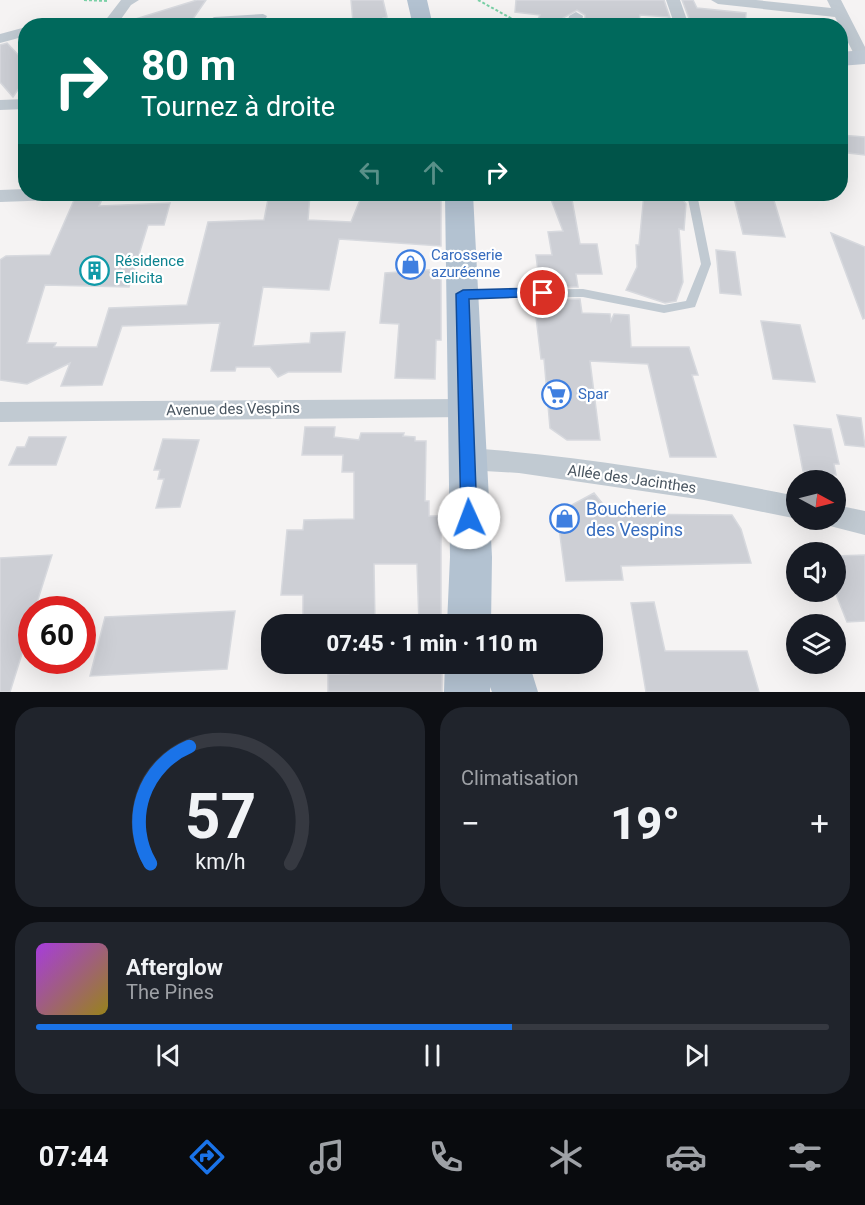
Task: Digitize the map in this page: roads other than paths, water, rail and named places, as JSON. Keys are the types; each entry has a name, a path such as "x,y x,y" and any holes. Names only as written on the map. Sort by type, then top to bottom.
{"main road":[{"path":"417,0 421,18"},
{"path":"459,201 471,557 469,614"},
{"path":"471,557 490,614"},
{"path":"467,692 468,674"},
{"path":"509,674 515,692"}],"street":[{"path":"114,18 126,2 132,0"},
{"path":"673,0 679,18"},
{"path":"718,0 837,7"},
{"path":"848,28 864,58 848,59"},
{"path":"0,39 18,33"},
{"path":"0,105 18,104"},
{"path":"0,196 18,195"},
{"name":"Avenue des Vespins","path":"0,412 465,408"},
{"name":"Allée des Jacinthes","path":"467,459 519,462 704,489 786,506"},
{"path":"846,519 865,523"}],"lane":[{"path":"230,18 263,16"},
{"path":"463,294 582,293 664,309 691,304 706,264 693,201"}],"place":[{"name":"Carosserie azuréenne","path":"410,264"},
{"name":"Résidence Felicita","path":"94,270"},
{"name":"Spar","path":"557,394"},
{"name":"Boucherie des Vespins","path":"565,519"}]}
